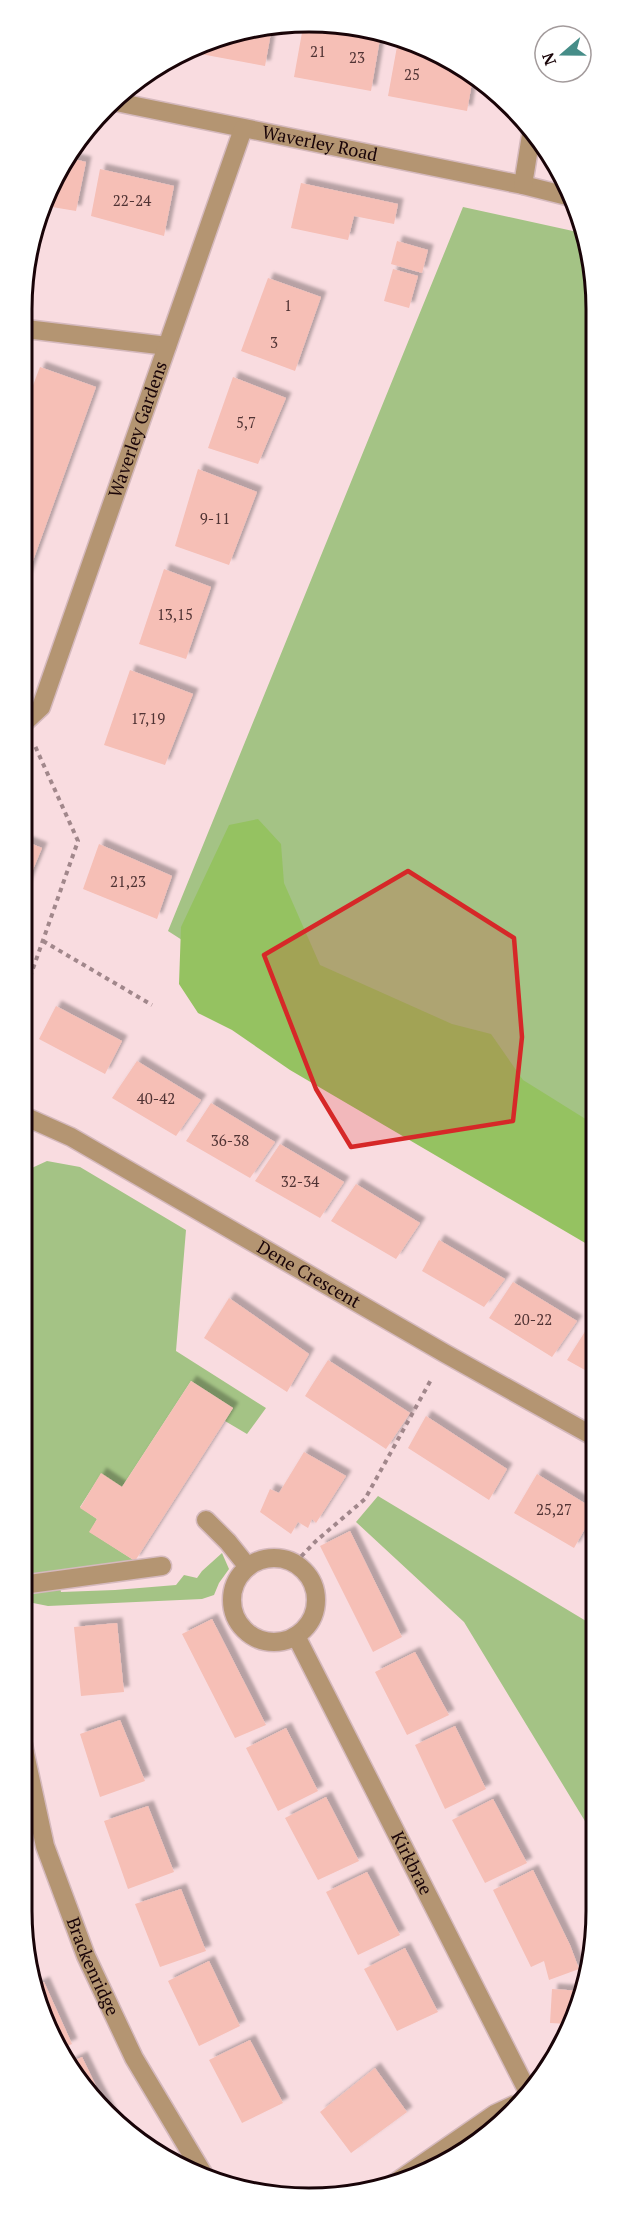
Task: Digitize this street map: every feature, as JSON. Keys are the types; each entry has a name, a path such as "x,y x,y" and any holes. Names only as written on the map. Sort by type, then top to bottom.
{"street":[{"name":"Waverley Road","path":"123,103 561,194"},
{"name":"Waverley Gardens","path":"32,715 41,707 243,129"},
{"path":"523,185 530,142"},
{"path":"32,330 167,346"},
{"name":"Dene Crescent","path":"32,1120 71,1137 586,1432"},
{"path":"206,1520 249,1567"},
{"path":"266,1558 281,1558 295,1563 306,1572 314,1584 317,1599 308,1626 297,1636 284,1641 271,1642 258,1639 238,1622 233,1609 232,1596 235,1583 249,1567 266,1558"},
{"path":"32,1584 162,1566"},
{"name":"Kirkbrae","path":"297,1636 524,2085"},
{"name":"Brackenridge","path":"32,1786 45,1846 86,1956 134,2058 198,2165"},
{"path":"433,2159 479,2130"}],"path":[{"path":"32,971 78,841 35,744"},
{"path":"43,940 152,1005"},
{"path":"295,1563 316,1541 365,1498 446,1354"}],"highlighted area":[{"path":"408,871 514,938 522,1037 513,1121 351,1147 316,1089 264,955"}],"green space":[{"path":"463,207 574,231 583,272 586,308 586,1199 168,931"},
{"path":"258,819 281,844 284,883 320,965 452,1024 491,1034 523,1080 586,1119 586,1243 290,1070 232,1030 198,1013 179,984 181,927 229,825"},
{"path":"47,1161 80,1167 186,1230 176,1351 266,1408 247,1434 225,1421 233,1408 191,1381 122,1487 101,1474 80,1507 97,1519 90,1532 135,1561 59,1583 61,1592 176,1585 184,1575 197,1578 222,1553 229,1569 214,1595 202,1599 48,1606 32,1603 32,1168"},
{"path":"378,1496 586,1621 586,1823 464,1622 356,1522"}],"building":[{"path":"302,32 345,34 380,41 371,91 294,77"},
{"path":"271,34 265,66 200,54 219,46"},
{"path":"397,46 431,60 472,85 467,111 388,96"},
{"path":"75,159 86,162 76,211 51,207"},
{"path":"100,169 174,186 164,236 91,216"},
{"path":"301,183 398,204 394,224 354,216 348,240 291,228"},
{"path":"397,241 428,250 422,273 391,264"},
{"path":"393,269 418,276 409,308 384,301"},
{"path":"268,278 321,297 295,371 241,351"},
{"path":"40,367 96,387 32,563 32,388"},
{"path":"233,377 286,398 258,464 208,448"},
{"path":"198,469 257,492 229,565 175,546"},
{"path":"164,569 211,587 186,659 139,644"},
{"path":"130,670 193,694 165,765 104,745"},
{"path":"32,844 42,848 32,872"},
{"path":"99,844 172,876 157,919 83,889"},
{"path":"56,1006 122,1041 105,1074 39,1039"},
{"path":"137,1061 201,1100 176,1136 112,1098"},
{"path":"211,1103 275,1142 250,1178 186,1141"},
{"path":"280,1144 344,1182 320,1218 255,1181"},
{"path":"356,1184 420,1223 396,1259 331,1221"},
{"path":"439,1240 505,1279 484,1307 422,1271"},
{"path":"513,1282 577,1321 552,1357 489,1318"},
{"path":"229,1298 309,1354 287,1392 204,1338"},
{"path":"586,1330 586,1371 567,1360"},
{"path":"328,1360 410,1413 386,1449 305,1396"},
{"path":"191,1381 233,1408 135,1561 89,1532 97,1519 80,1508 101,1473 122,1487"},
{"path":"426,1416 507,1469 489,1500 408,1448"},
{"path":"304,1452 346,1476 316,1523 312,1519 308,1528 298,1522 291,1534 260,1512 270,1489 279,1493"},
{"path":"537,1474 586,1504 586,1527 574,1548 514,1513"},
{"path":"350,1531 402,1637 373,1652 320,1546"},
{"path":"212,1619 266,1725 235,1738 182,1634"},
{"path":"117,1623 124,1692 81,1696 74,1627"},
{"path":"415,1652 449,1715 407,1735 375,1672"},
{"path":"120,1720 145,1781 100,1797 80,1734"},
{"path":"455,1726 486,1789 445,1809 415,1745"},
{"path":"286,1728 318,1791 278,1811 246,1748"},
{"path":"326,1797 359,1861 318,1880 285,1818"},
{"path":"493,1799 527,1863 485,1883 452,1820"},
{"path":"148,1806 174,1872 128,1889 104,1821"},
{"path":"533,1870 570,1945 579,1969 549,1980 544,1961 531,1967 493,1890"},
{"path":"367,1872 400,1935 358,1955 326,1892"},
{"path":"181,1889 206,1951 160,1967 135,1904"},
{"path":"405,1948 438,2012 397,2031 364,1969"},
{"path":"209,1961 240,2026 199,2046 168,1981"},
{"path":"44,1982 72,2044 67,2046 60,2034 41,1983"},
{"path":"552,1989 574,1990 562,2024 550,2023"},
{"path":"250,2040 283,2103 242,2123 209,2060"},
{"path":"82,2057 100,2094 89,2080 75,2060"},
{"path":"375,2068 407,2112 351,2153 320,2112"}]}
